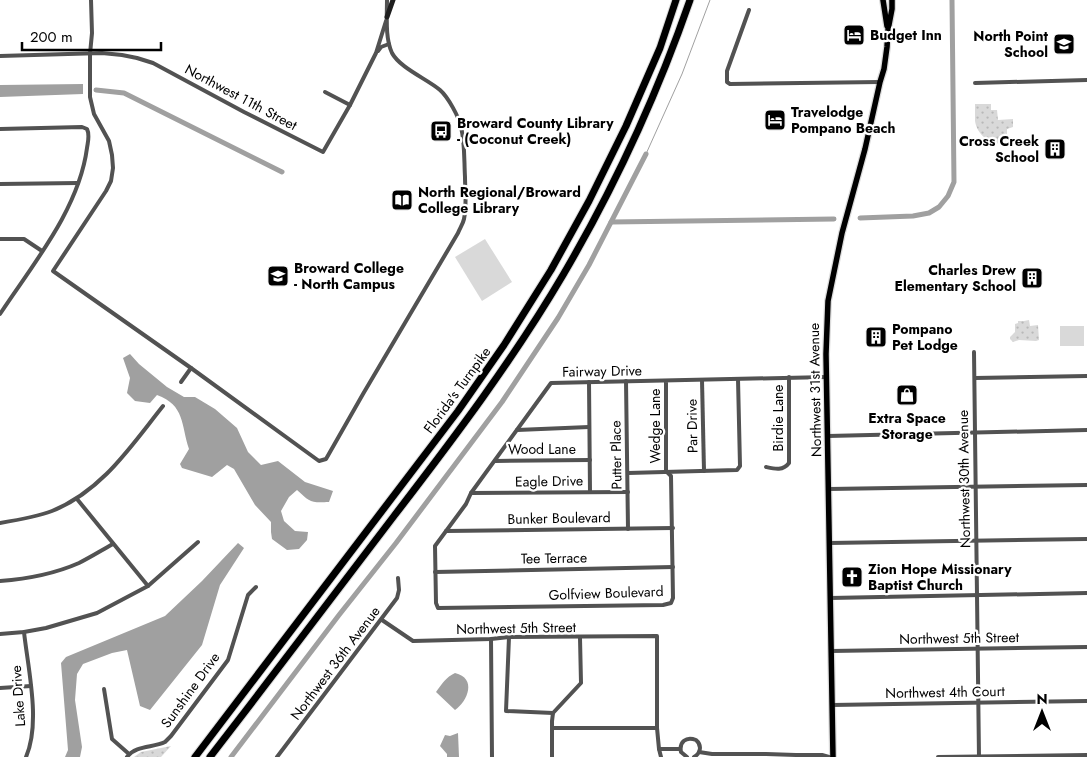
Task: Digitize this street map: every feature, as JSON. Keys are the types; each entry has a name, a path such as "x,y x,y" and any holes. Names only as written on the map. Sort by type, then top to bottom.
{"highway":[{"name":"Florida's Turnpike","path":"194,757 458,411 504,345 551,270 589,201 638,100 660,48 676,0"},
{"name":"Florida's Turnpike","path":"210,757 469,417 518,348 563,275 604,199 638,130 672,50 690,0"}],"main road":[{"path":"387,17 393,0"},
{"name":"Northwest 31st Avenue","path":"883,0 888,30"},
{"name":"Northwest 31st Avenue","path":"833,757 826,328 828,302 842,233 884,70 892,0"}],"street":[{"path":"91,0 90,97 94,114 109,141 113,168 111,181 106,192 53,271 320,461 326,459 458,233 464,218 464,145 461,124 443,92 399,62 393,54 389,44 386,0"},
{"path":"749,10 727,71 727,82 730,84 880,82"},
{"path":"325,92 350,105 376,52 387,17"},
{"path":"376,52 389,44"},
{"name":"Northwest 11th Street","path":"0,56 102,53 137,58 153,64 323,152 350,105"},
{"path":"975,82 1087,80"},
{"path":"0,129 82,127 89,132 86,156 78,182 64,215 1,311"},
{"path":"0,184 78,182"},
{"path":"0,239 24,239 42,251"},
{"name":"Northwest 30th Avenue","path":"974,352 979,757"},
{"path":"180,382 191,368"},
{"path":"975,378 1087,376"},
{"name":"Birdie Lane","path":"766,467 782,469 789,463 789,377"},
{"name":"Fairway Drive","path":"438,608 436,602 435,546 551,383 827,377"},
{"path":"628,473 737,470 740,466 738,379"},
{"name":"Par Drive","path":"702,380 704,471"},
{"name":"Putter Place","path":"626,381 628,529"},
{"name":"Wedge Lane","path":"666,381 666,471"},
{"path":"589,382 590,492"},
{"path":"0,523 28,519 53,511 77,499 106,476 162,406"},
{"path":"517,430 589,427"},
{"path":"828,436 1087,430"},
{"name":"Wood Lane","path":"495,461 590,460"},
{"name":"Golfview Boulevard","path":"438,608 663,605 671,603 673,598 672,476 666,471"},
{"path":"829,489 1087,484"},
{"name":"Eagle Drive","path":"471,493 628,492"},
{"path":"77,499 148,586"},
{"name":"Bunker Boulevard","path":"446,531 673,528"},
{"path":"830,543 1087,538"},
{"path":"0,634 24,632 62,624 97,613 148,586 198,542"},
{"path":"0,581 22,579 60,571 113,544"},
{"name":"Tee Terrace","path":"435,572 673,567"},
{"name":"Northwest 36th Avenue","path":"277,757 397,598 399,590 398,578"},
{"name":"Sunshine Drive","path":"104,689 112,739 128,755 136,750 164,742 171,736 228,660 248,595 256,588"},
{"path":"830,598 1087,593"},
{"name":"Northwest 5th Street","path":"382,620 413,641 657,636 657,728"},
{"name":"Lake Drive","path":"24,632 33,715 32,732 26,757"},
{"path":"509,638 506,711 553,713"},
{"path":"552,757 553,713 581,683 580,638"},
{"path":"491,639 492,757"},
{"name":"Northwest 5th Street","path":"832,651 1087,647"},
{"path":"0,688 31,686"},
{"name":"Northwest 4th Court","path":"832,705 1087,701"},
{"path":"552,728 657,728 661,757"},
{"path":"687,757 683,755 680,749 681,743 689,738 693,738 700,745 699,752 694,757"},
{"path":"659,749 680,749"},
{"path":"699,752 708,754 822,754 829,757"},
{"path":"748,754 761,757"},
{"path":"938,757 1087,755"}],"shaded area":[{"path":"83,84 83,94 0,97 0,85"},
{"path":"975,104 991,104 991,110 997,110 998,120 1013,119 1013,127 1007,129 1007,143 998,144 981,134 975,121"},
{"path":"485,239 512,282 482,301 455,257"},
{"path":"1029,320 1030,326 1038,325 1039,340 1019,340 1013,342 1010,337 1015,332 1015,324 1018,321"},
{"path":"1060,326 1084,326 1084,346 1060,346"},
{"path":"130,354 167,387 184,397 195,397 215,409 237,428 248,452 261,465 278,461 305,482 333,491 329,502 311,501 297,490 289,497 281,511 284,521 295,531 308,532 307,540 299,549 287,550 272,539 271,522 255,505 234,469 227,465 212,477 182,468 180,464 189,449 177,410 173,404 157,395 150,403 135,401 127,393 130,378 123,358"},
{"path":"238,543 244,548 220,585 202,645 150,710 140,706 127,650 112,653 83,664 77,674 75,700 82,747 80,757 65,757 68,750 61,663 66,657 165,616"},
{"path":"455,673 466,680 468,690 464,701 455,710 436,692"},
{"path":"458,733 459,757 447,757 447,754 440,746 445,735 450,736"},
{"path":"171,746 161,757 134,757 141,752"}],"waterway":[{"path":"646,154 682,74 710,0"},
{"path":"860,218 913,216 929,213 939,207 948,196 954,182 952,0"},
{"path":"96,90 124,93 282,172"},
{"path":"231,757 502,402 558,318 589,265 646,154"},
{"path":"611,222 834,219"}],"place":[{"name":"Budget Inn","path":"854,35"},
{"name":"North Point School","path":"1064,44"},
{"name":"Travelodge Pompano Beach","path":"775,120"},
{"name":"Broward County Library - (Coconut Creek)","path":"441,131"},
{"name":"Cross Creek School","path":"1055,149"},
{"name":"North Regional/Broward College Library","path":"402,200"},
{"name":"Broward College - North Campus","path":"278,276"},
{"name":"Charles Drew Elementary School","path":"1032,278"},
{"name":"Pompano Pet Lodge","path":"876,337"},
{"name":"Extra Space Storage","path":"907,395"},
{"name":"Zion Hope Missionary Baptist Church","path":"852,577"}]}
